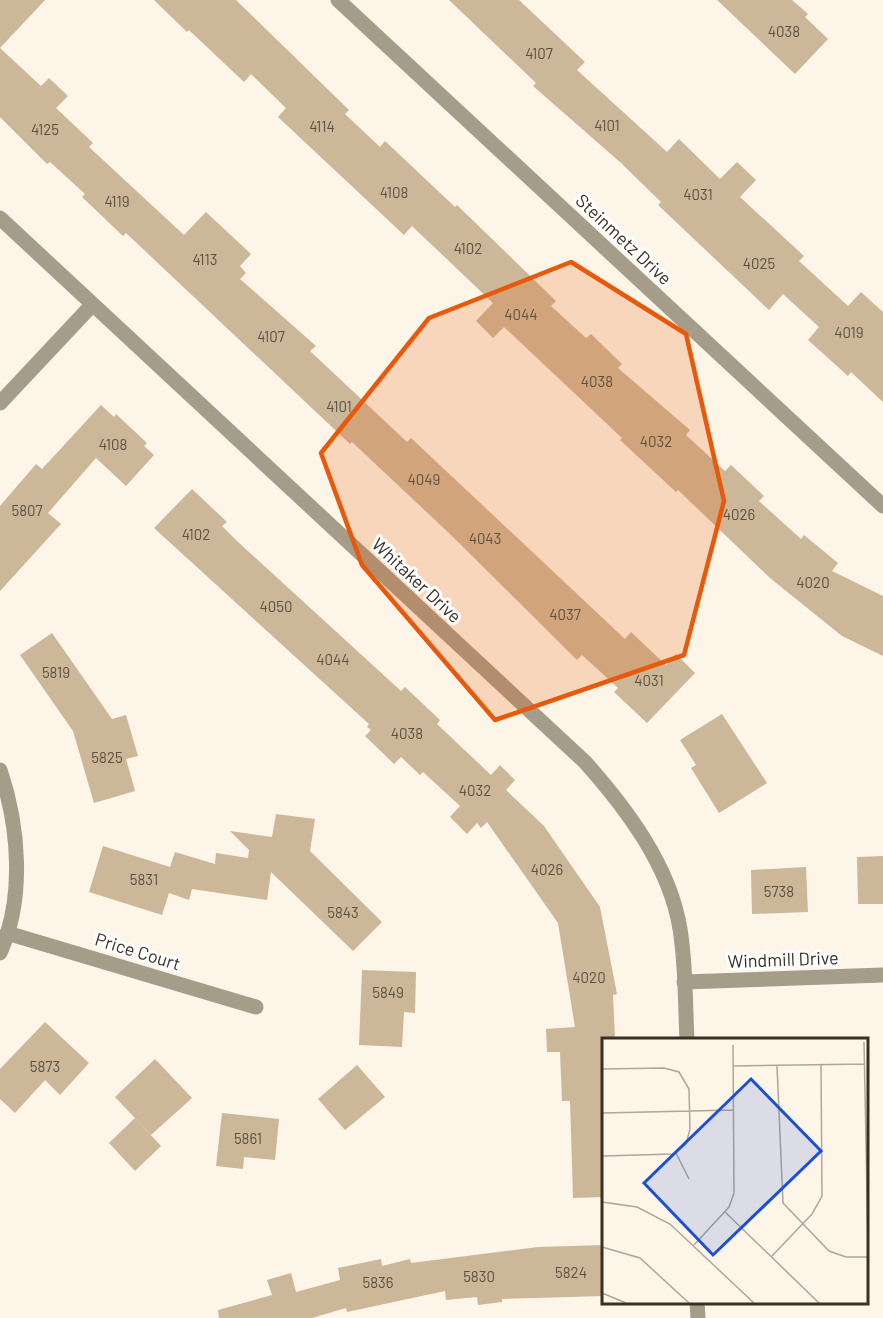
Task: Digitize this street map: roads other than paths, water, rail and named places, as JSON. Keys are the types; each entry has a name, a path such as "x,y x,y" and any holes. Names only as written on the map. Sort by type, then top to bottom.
{"street":[{"name":"Steinmetz Drive","path":"338,0 883,507"},
{"name":"Whitaker Drive","path":"0,218 599,777 627,814 664,882 680,927 687,1038"},
{"path":"0,403 92,305"},
{"path":"0,770 12,815 15,845 15,887 8,933 0,953"},
{"name":"Price Court","path":"8,933 256,1007"},
{"name":"Windmill Drive","path":"684,982 883,975"},
{"path":"697,1303 698,1318"}]}
